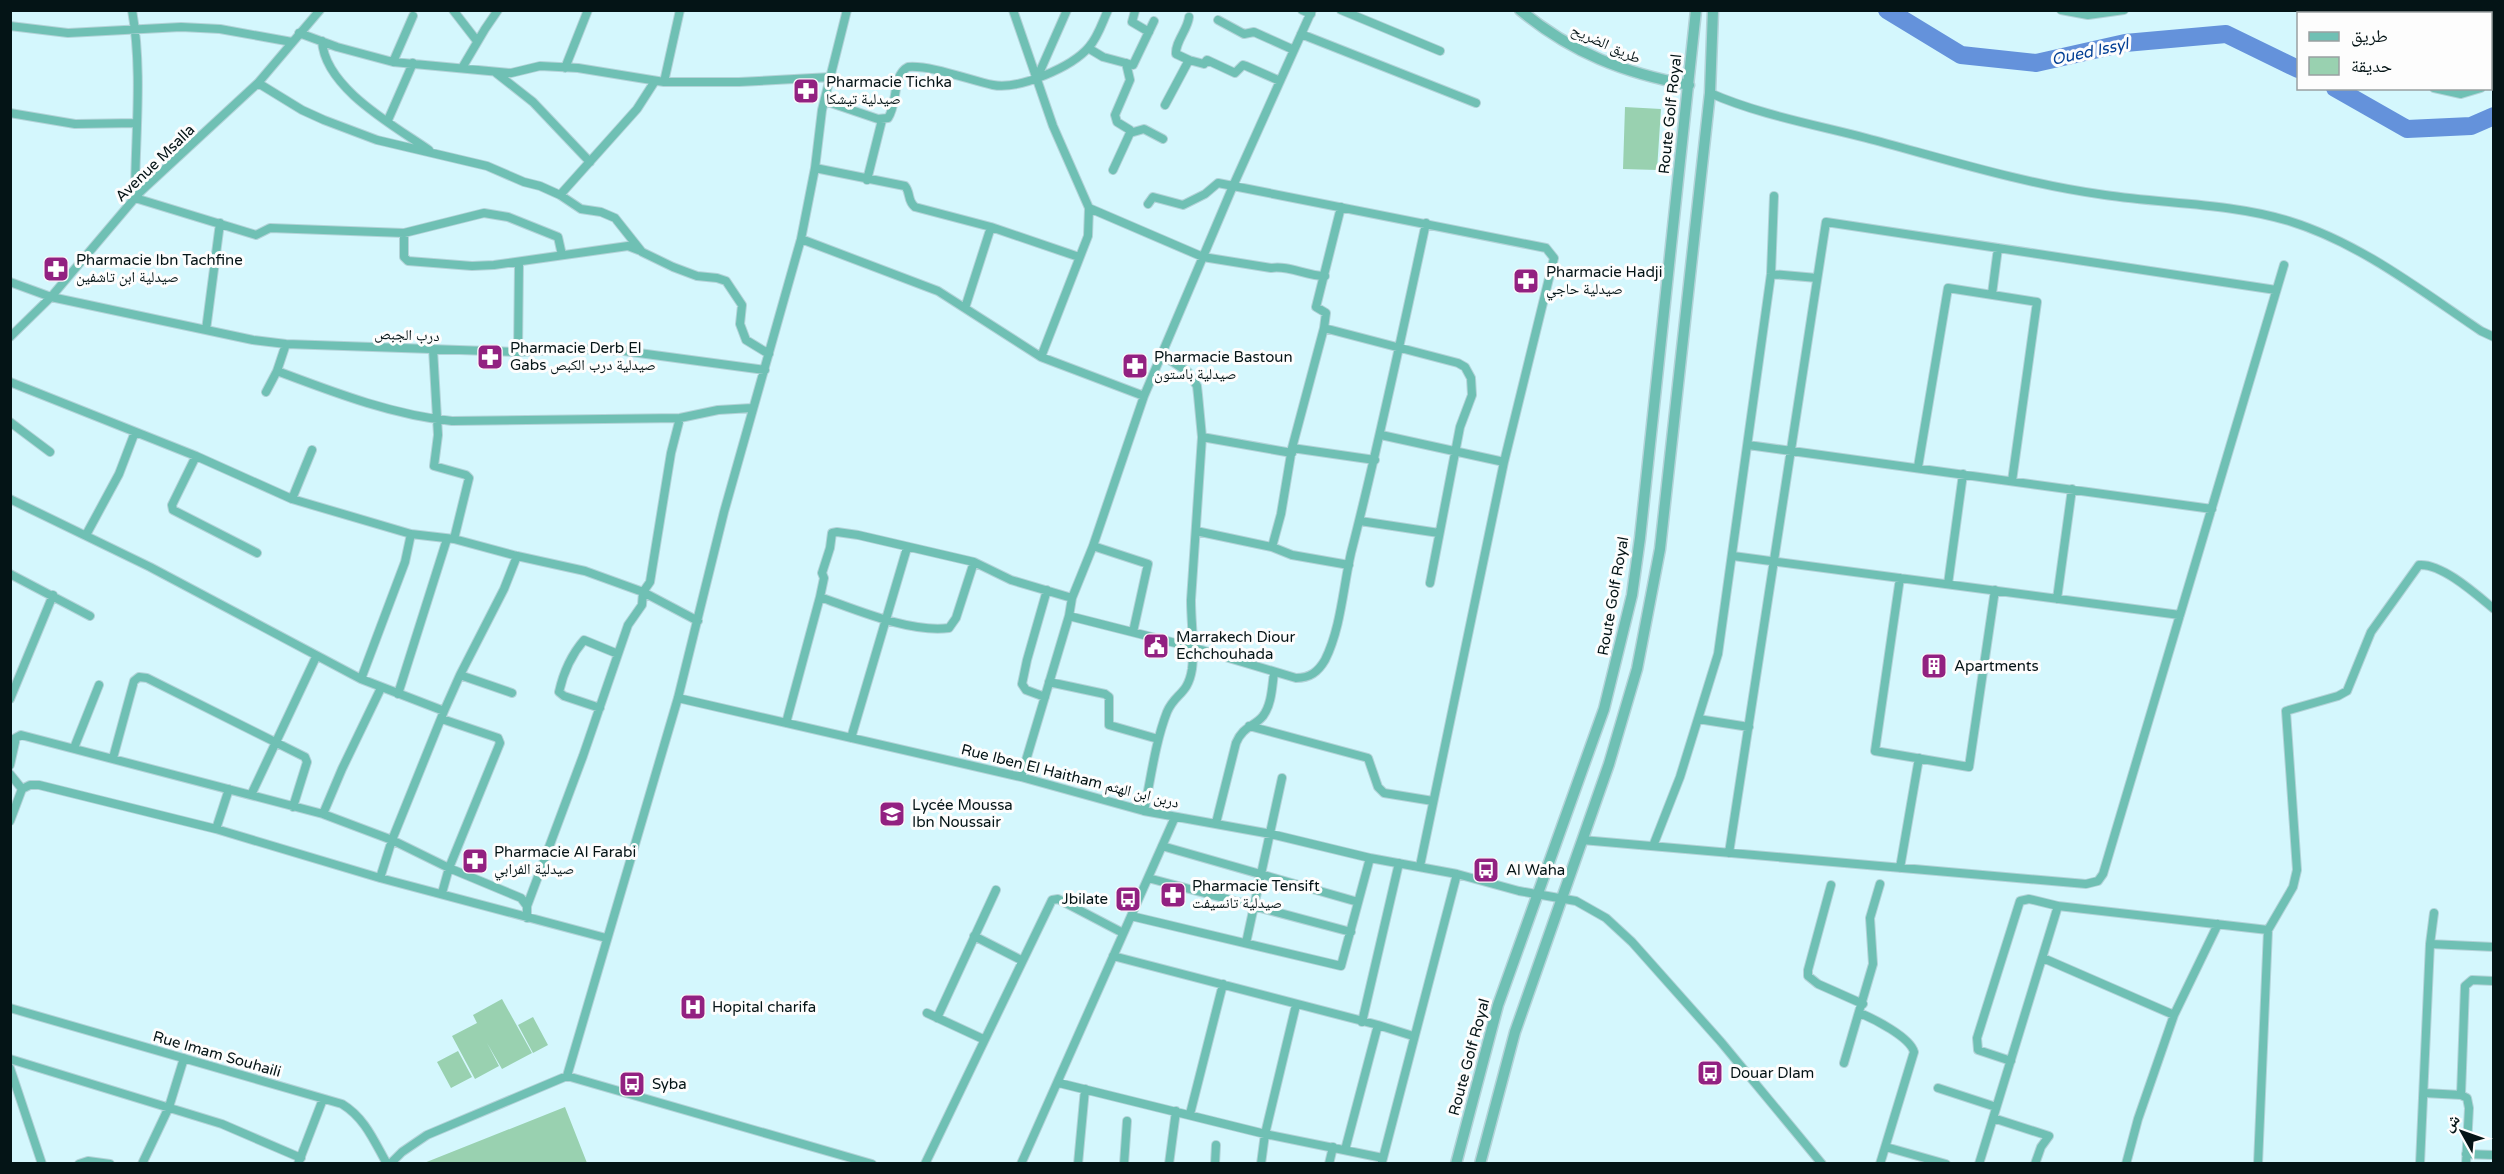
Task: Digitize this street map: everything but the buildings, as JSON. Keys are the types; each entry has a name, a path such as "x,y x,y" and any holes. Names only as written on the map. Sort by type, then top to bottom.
{"street":[{"path":"132,10 135,29 138,123 135,198 256,235 270,228 404,233 471,215 494,214 558,237 562,255"},
{"name":"Avenue Msalla","path":"11,337 51,297 135,198 258,83 320,10"},
{"path":"453,10 477,41"},
{"path":"462,68 498,10"},
{"path":"565,68 588,10"},
{"path":"560,195 660,81 681,10"},
{"path":"567,1076 678,698 752,408 765,370 801,238 815,168 822,110 847,10"},
{"path":"1013,10 1053,126 1089,208 1088,236 1041,357"},
{"path":"1037,78 1067,10"},
{"path":"867,180 882,120 890,115 900,74 908,67 996,85 1017,84 1037,78 1076,59 1088,48 1108,10"},
{"path":"1021,777 1070,616 1072,598 1093,546 1144,396 1233,186 1311,12 1302,10"},
{"path":"1341,10 1440,51"},
{"name":"طريق الضريح","path":"1520,10 1568,45 1605,63 1645,77 1689,85"},
{"name":"Route Golf Royal","path":"1456,1164 1498,1005 1604,709 1632,595 1696,10"},
{"path":"1480,1164 1515,1032 1609,764 1637,669 1660,549 1710,93 1713,10"},
{"path":"2061,10 2088,15 2124,10"},
{"path":"1135,11 1132,22 1149,32"},
{"path":"393,62 414,16"},
{"path":"1189,17 1176,54 1204,64 1207,60 1235,73 1243,65 1280,81"},
{"path":"1218,20 1244,34 1254,32 1294,50"},
{"path":"1088,48 1103,57 1132,65 1154,21"},
{"path":"10,26 68,33 181,27 220,29 292,42"},
{"path":"299,33 393,62 511,73 540,66 578,68 660,81 739,82 831,77"},
{"path":"1301,34 1476,103"},
{"path":"322,41 325,60 343,86 433,153"},
{"path":"1165,105 1189,60"},
{"path":"387,120 413,63"},
{"path":"1126,63 1130,80 1114,115 1117,122 1130,130 1130,133"},
{"path":"494,71 533,102 590,162"},
{"path":"258,83 302,110 377,140 487,166 560,195 581,209 602,212 615,218 642,252"},
{"path":"2443,90 2461,94 2474,90"},
{"path":"1710,93 1754,108 1966,166 2032,181 2103,195 2258,213 2289,220 2356,249 2493,337"},
{"path":"825,101 882,120"},
{"path":"10,113 75,124 138,123"},
{"path":"1113,170 1130,133 1144,129 1163,139"},
{"path":"815,168 904,186 909,191 909,202 915,207 991,227 1079,258"},
{"path":"1148,204 1153,197 1183,205 1205,194 1218,183 1546,248 1554,258 1504,462 1420,866"},
{"path":"1653,846 1680,777 1718,654 1771,274 1774,196"},
{"path":"1272,547 1281,514 1292,450 1324,328 1326,313 1316,306 1341,207"},
{"path":"1089,208 1203,257 1270,268 1282,266 1316,276 1325,276"},
{"path":"1729,853 1826,222 2276,290"},
{"path":"206,330 220,223"},
{"path":"1070,616 1195,648 1296,678 1307,677 1317,670 1323,662 1338,621 1348,565 1381,435 1426,223"},
{"path":"965,308 991,227"},
{"path":"404,233 404,257 408,261 472,266 519,262 628,246 697,276 726,281 742,305 740,324 746,340 769,354"},
{"path":"801,238 938,291 1041,357 1144,396"},
{"path":"1992,294 1998,248"},
{"path":"518,352 519,262"},
{"path":"1582,840 2086,885 2098,881 2103,874 2284,265"},
{"path":"1771,274 1817,278"},
{"name":"درب الجبص","path":"10,282 51,297 286,345 518,352 575,349 624,351 765,370"},
{"path":"1918,467 1948,288 1992,294 2037,302 2012,481"},
{"path":"1324,328 1458,363 1469,372 1472,395 1460,427 1430,583"},
{"path":"266,392 277,371 286,345"},
{"path":"398,694 469,478 466,475 434,466 438,435 433,350"},
{"path":"1144,811 1158,739 1168,710 1188,685 1195,648 1191,600 1202,437 1197,386 1184,369 1162,355"},
{"path":"277,371 346,396 436,420 563,421 680,418 718,410 752,408"},
{"path":"10,382 196,456 292,499 411,534 450,539 585,571 643,592 698,621"},
{"path":"528,918 527,906 628,625 642,605 643,592 650,582 671,453 680,418"},
{"path":"10,422 50,452"},
{"path":"86,535 119,474 135,432"},
{"path":"1381,435 1504,462"},
{"path":"1202,437 1375,460"},
{"path":"1748,445 2212,509"},
{"path":"292,499 312,450"},
{"path":"196,456 172,505 173,510 257,553"},
{"path":"1948,584 1964,474"},
{"path":"2057,599 2072,489"},
{"path":"10,499 86,535 316,657 381,688 498,738 500,743 449,868 442,893"},
{"path":"1360,521 1439,533"},
{"path":"1196,531 1272,547 1292,555 1348,565"},
{"path":"786,723 820,597 824,578 822,573 831,548 832,533 858,535 974,562 1011,580 1072,598"},
{"path":"361,679 405,562 411,534"},
{"path":"1093,546 1149,564 1133,632"},
{"path":"851,738 907,548"},
{"path":"380,878 392,840 460,675 504,589 517,556"},
{"path":"1733,556 2180,615"},
{"path":"820,597 886,621 940,629 949,628 956,618 974,562"},
{"path":"2258,1164 2268,930 2293,887 2297,870 2286,711 2338,696 2350,687 2372,632 2419,565 2428,566 2459,580 2493,609"},
{"path":"10,574 90,616"},
{"path":"1900,578 1875,751 1969,767 1995,590"},
{"path":"1045,697 1026,690 1022,684 1047,590"},
{"path":"10,699 53,595"},
{"path":"600,708 564,696 559,692 560,688 568,666 584,640 618,654"},
{"path":"250,795 316,657"},
{"path":"1216,823 1236,742 1240,733 1263,717 1270,701 1274,673"},
{"path":"460,675 512,693"},
{"path":"113,758 134,681 139,677 147,678 306,759 293,807"},
{"path":"1050,682 1104,694 1109,697 1109,725 1158,739"},
{"path":"74,748 99,685"},
{"path":"323,814 381,688"},
{"name":"Rue Iben El Haitham دربن ابن الهثم","path":"678,698 1021,777 1144,811 1271,834 1370,858 1457,874 1538,895 1576,901 1598,913 1632,942 1721,1042 1822,1164"},
{"path":"1698,719 1749,727"},
{"path":"1249,726 1368,758 1380,790 1433,801"},
{"path":"10,765 15,736 74,748 323,814 392,840 449,868 521,898 527,906"},
{"path":"1900,868 1919,758"},
{"path":"10,774 22,789"},
{"path":"1246,943 1282,778"},
{"path":"10,821 22,789 30,785 46,786 216,829 380,878 606,938"},
{"path":"216,829 229,789"},
{"path":"1021,1164 1059,1083 1175,817"},
{"path":"1162,846 1358,902"},
{"path":"1131,916 1340,966 1370,858"},
{"path":"1362,1022 1399,863"},
{"path":"1059,1083 1264,1134 1345,1150 1382,1161 1457,874"},
{"path":"1148,878 1351,932"},
{"path":"1844,1063 1873,964 1870,918 1880,884"},
{"path":"1832,885 1808,976 1818,984 1863,1004"},
{"path":"937,1018 996,890"},
{"path":"925,1164 1049,903 1053,899 1058,899 1123,933"},
{"path":"2011,1061 1978,1050 1977,1038 2020,901 2029,899 2058,906 2268,930"},
{"path":"1979,1164 2058,906"},
{"path":"2420,1164 2430,944 2434,913"},
{"path":"2126,1164 2138,1119 2174,1015 2218,924"},
{"path":"974,936 1022,960"},
{"path":"2430,944 2493,947"},
{"path":"1113,956 1413,1036"},
{"path":"2043,958 2174,1015"},
{"path":"2460,1095 2465,986 2472,980 2493,981"},
{"path":"1190,1114 1223,984"},
{"path":"1261,1164 1264,1134 1296,1005"},
{"name":"Rue Imam Souhaili","path":"10,1008 342,1104 355,1112 389,1164"},
{"path":"1860,1012 1879,1021 1908,1042 1914,1052 1880,1164"},
{"path":"927,1013 983,1039"},
{"path":"1345,1150 1378,1025"},
{"path":"142,1164 169,1107 184,1058"},
{"path":"10,1059 169,1107 267,1142 300,1161 323,1099"},
{"path":"10,1068 42,1164"},
{"path":"389,1164 402,1152 427,1136 567,1076 872,1164"},
{"path":"1938,1088 1996,1107"},
{"path":"1078,1164 1085,1089"},
{"path":"2424,1093 2460,1095 2467,1098 2469,1108 2466,1164"},
{"path":"1168,1164 1176,1111"},
{"path":"1993,1118 2049,1136 2041,1147 2035,1164"},
{"path":"1124,1164 1127,1121"},
{"path":"1215,1164 1216,1145"},
{"path":"1886,1147 1946,1164"},
{"path":"1329,1164 1333,1148"},
{"path":"2466,1154 2493,1155"},
{"path":"79,1164 88,1161 110,1164"}],"green space":[{"path":"1625,107 1661,109 1657,170 1623,169"},
{"path":"502,999 532,1053 502,1069 487,1043 499,1066 475,1079 452,1036 477,1023 473,1015"},
{"path":"533,1017 548,1045 533,1053 518,1025"},
{"path":"458,1051 472,1077 451,1088 437,1062"},
{"path":"565,1107 587,1163 424,1163"}],"waterway":[{"name":"Oued Issyl","path":"1887,10 1961,55 2036,63 2125,43 2226,34 2297,69"},
{"name":"Oued Issyl","path":"2339,90 2407,129 2471,126 2494,116"}],"place":[{"name":"Pharmacie Tichka صيدلية تيشكا","path":"806,91"},
{"name":"Pharmacie Ibn Tachfine صيدلية ابن تاشفين","path":"56,269"},
{"name":"Pharmacie Hadji صيدلية حاجي","path":"1526,281"},
{"name":"Pharmacie Derb El Gabs صيدلية درب الكبص","path":"490,357"},
{"name":"Pharmacie Bastoun صيدلية باستون","path":"1135,366"},
{"name":"Marrakech Diour Echchouhada","path":"1156,646"},
{"name":"Apartments","path":"1934,666"},
{"name":"Lycée Moussa Ibn Noussair","path":"892,814"},
{"name":"Pharmacie Al Farabi صيدلية الفرابي","path":"475,861"},
{"name":"Al Waha","path":"1486,870"},
{"name":"Pharmacie Tensift صيدلية تانسيفت","path":"1173,895"},
{"name":"Jbilate","path":"1128,899"},
{"name":"Hopital charifa","path":"693,1007"},
{"name":"Douar Dlam","path":"1710,1073"},
{"name":"Syba","path":"632,1084"}]}
